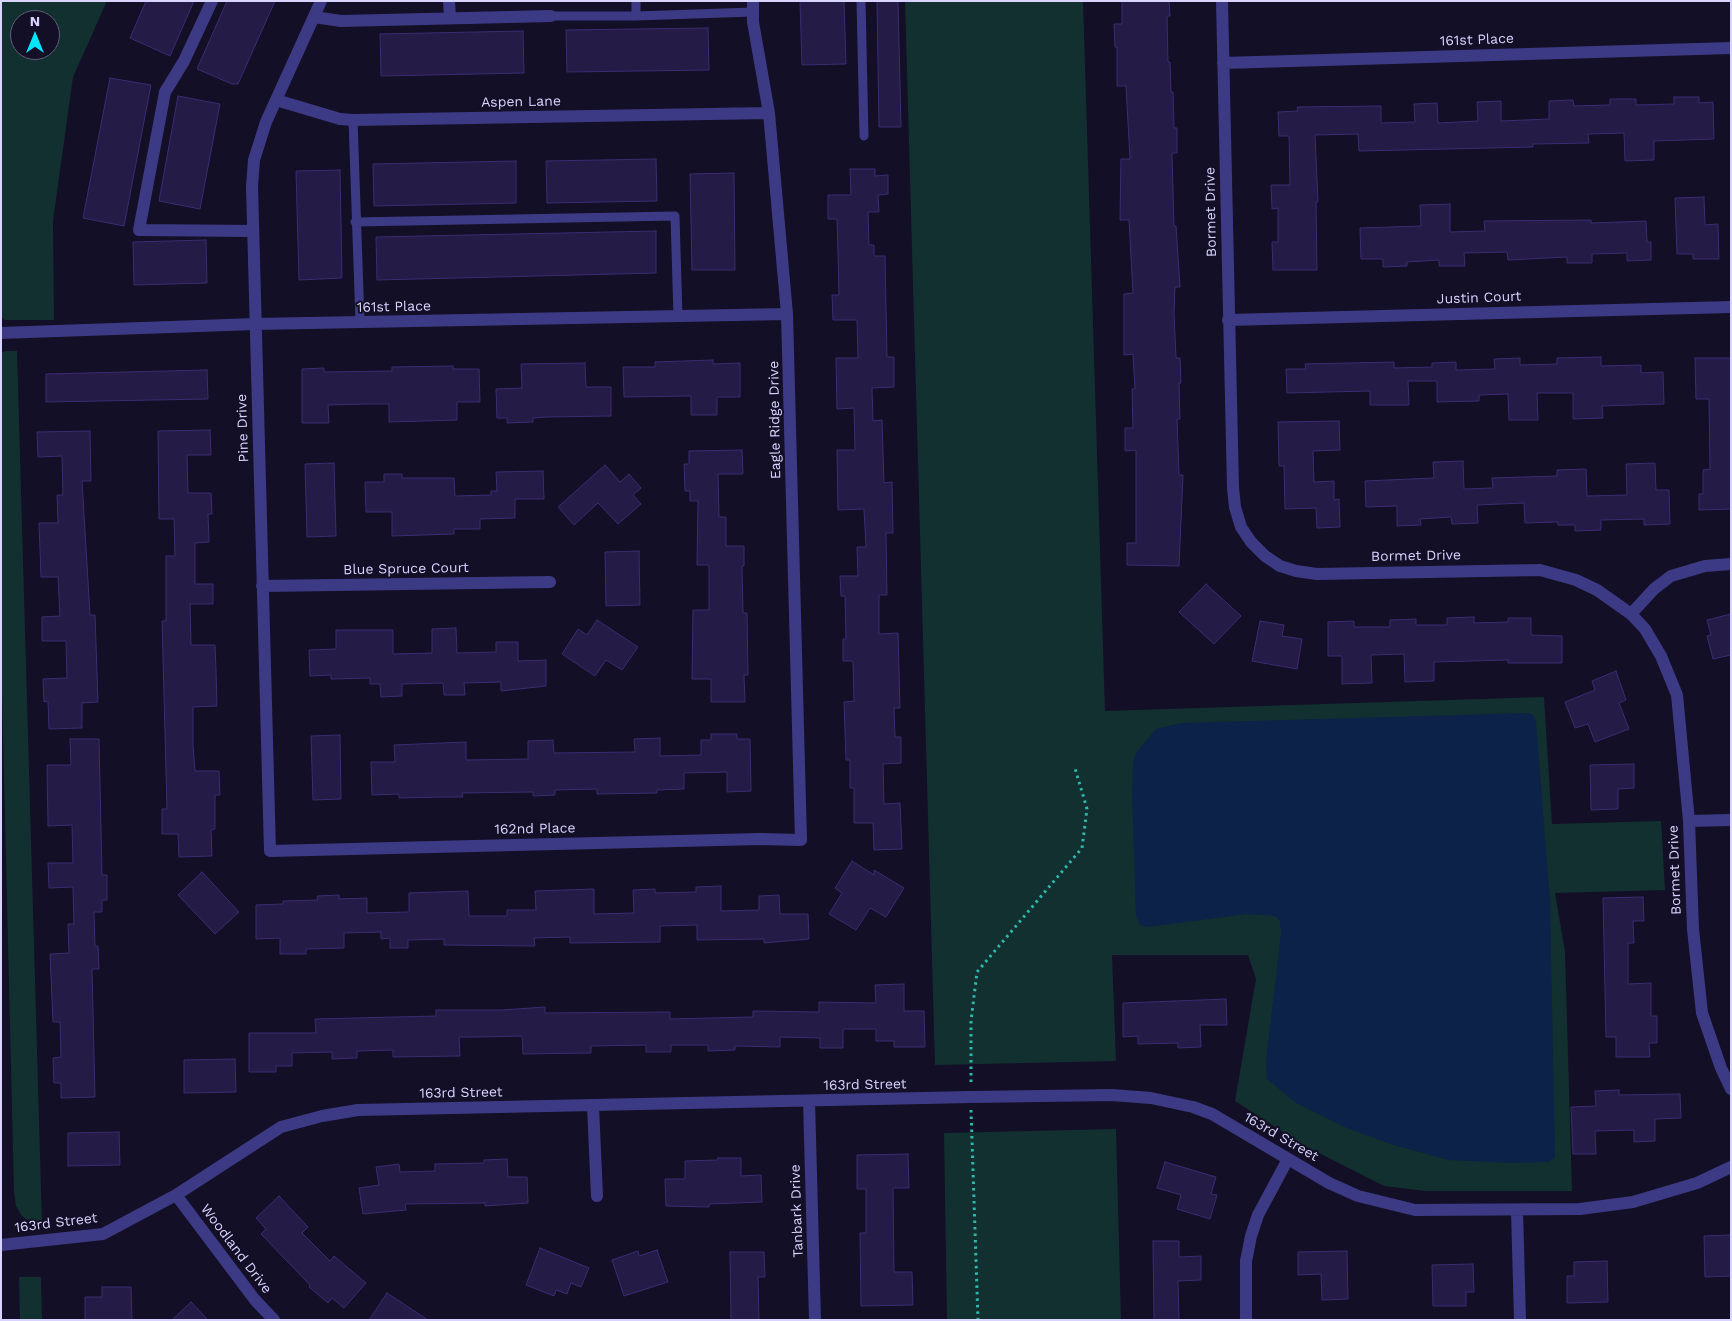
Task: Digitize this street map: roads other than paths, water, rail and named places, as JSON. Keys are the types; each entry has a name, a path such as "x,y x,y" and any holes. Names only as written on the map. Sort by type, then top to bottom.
{"street":[{"path":"212,1 184,61 164,92 139,230 253,231"},
{"name":"Pine Drive","path":"270,851 252,186 254,160 266,122 321,1"},
{"path":"449,1 450,18"},
{"name":"Bormet Drive","path":"1222,1 1228,320 1235,507 1246,534 1265,556 1280,566 1296,571 1317,574 1540,570 1576,580 1597,590 1632,614 1645,629 1661,656 1677,695 1689,821 1693,930 1702,1013 1721,1068 1731,1089"},
{"name":"Eagle Ridge Drive","path":"753,6 769,113 787,314 801,840"},
{"path":"314,17 341,21 551,16"},
{"name":"161st Place","path":"1223,63 1731,48"},
{"name":"Aspen Lane","path":"276,100 340,119 353,120 769,113"},
{"name":"Justin Court","path":"1228,320 1731,307"},
{"name":"161st Place","path":"1,333 255,324 787,314"},
{"path":"1632,614 1654,589 1671,576 1705,566 1731,564"},
{"name":"Blue Spruce Court","path":"262,586 550,582"},
{"path":"1689,821 1731,820"},
{"name":"162nd Place","path":"270,851 750,839 801,840"},
{"name":"163rd Street","path":"1,1245 103,1234 176,1195 281,1127 322,1116 358,1110 1112,1095 1170,1102 1212,1114 1329,1183 1358,1196 1415,1210 1580,1209 1633,1202 1697,1183 1731,1167"},
{"name":"Tanbark Drive","path":"809,1101 815,1320"},
{"path":"593,1106 597,1196"},
{"path":"1246,1320 1246,1269 1251,1236 1258,1215 1288,1159"},
{"name":"Woodland Drive","path":"176,1195 255,1300 274,1320"},
{"path":"1517,1210 1520,1320"}],"lane":[{"path":"636,1 636,16"},
{"path":"861,1 864,136"},
{"path":"551,16 636,16 753,6"},
{"path":"353,120 355,222 360,322"},
{"path":"355,222 675,216 678,317"}],"water":[{"path":"1528,713 1533,715 1536,722 1550,901 1555,1158 1548,1162 1509,1163 1448,1160 1390,1144 1347,1128 1296,1103 1267,1079 1266,1060 1281,934 1280,921 1275,916 1247,914 1147,927 1140,925 1136,916 1132,793 1133,764 1135,754 1156,729 1181,723"}]}
